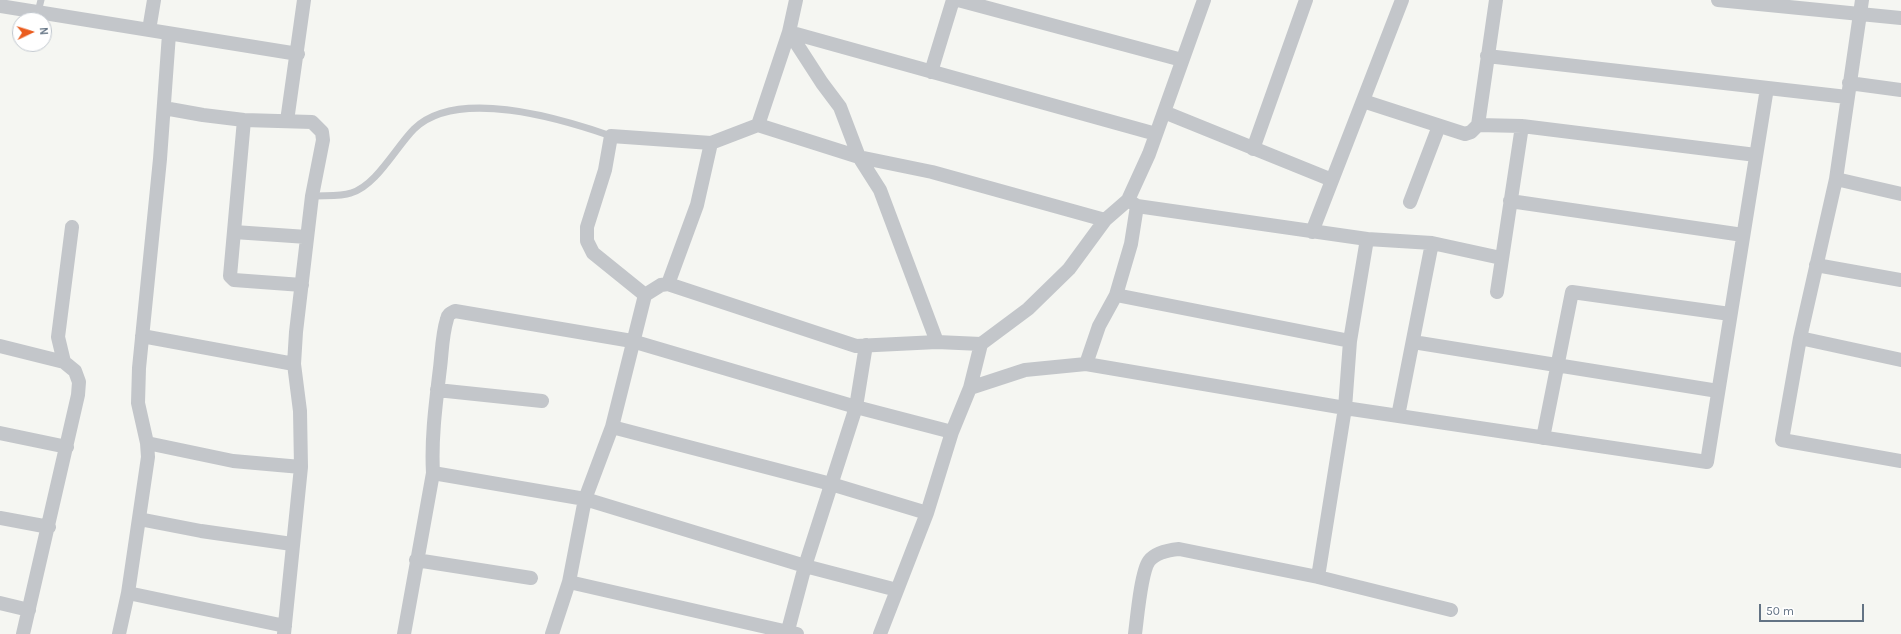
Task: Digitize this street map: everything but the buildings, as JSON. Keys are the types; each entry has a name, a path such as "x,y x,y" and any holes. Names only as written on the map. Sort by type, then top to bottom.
{"street":[{"path":"149,30 154,0"},
{"path":"287,121 298,54 304,0"},
{"path":"758,125 788,32 796,0"},
{"path":"931,72 953,0"},
{"path":"958,0 1182,60"},
{"path":"1086,364 1099,326 1116,295 1131,244 1133,203 1204,0"},
{"path":"1253,149 1306,0"},
{"path":"1312,232 1402,0"},
{"path":"1363,101 1465,134 1471,132 1478,125 1496,0"},
{"path":"1718,0 1860,6 1901,18"},
{"path":"0,6 40,6 169,34 298,54"},
{"path":"1860,6 1836,179 1800,338 1782,440 1901,461"},
{"path":"788,32 1156,134"},
{"path":"788,32 840,107 860,157 880,190 937,342"},
{"path":"119,634 128,593 148,457 147,442 138,403 142,336 164,108 169,34"},
{"path":"1487,56 1847,97"},
{"path":"1849,83 1901,90"},
{"path":"970,388 1025,370 1086,364 1345,408 1707,462 1767,88"},
{"path":"128,593 284,630 301,467 300,411 294,364 307,237 312,196 323,140 322,132 312,122 244,120 203,116 164,108"},
{"path":"1164,112 1332,180"},
{"path":"244,120 230,276 234,280 302,285"},
{"path":"645,294 593,253 587,241 587,227 605,170 611,136 711,143 758,125 860,157 932,172 1105,220"},
{"path":"1478,125 1522,126 1756,156"},
{"path":"1410,202 1440,126"},
{"path":"1497,292 1522,126"},
{"path":"668,284 697,205 711,143"},
{"path":"1836,179 1901,194"},
{"path":"1510,201 1743,235"},
{"path":"552,634 569,582 585,500 612,427 632,341 645,294 661,285 668,284 856,346 937,342 981,344 1028,309 1070,269 1105,220 1133,203 1312,232 1367,239 1432,243 1501,258"},
{"path":"64,362 58,337 72,228"},
{"path":"234,232 307,237"},
{"path":"1318,577 1345,408 1350,340 1367,239"},
{"path":"1398,416 1432,243"},
{"path":"1816,265 1901,280"},
{"path":"1543,438 1572,292 1730,314"},
{"path":"1116,295 1350,340"},
{"path":"404,634 416,560 433,473 432,459 437,390 447,319 449,314 455,311 632,341 856,407 952,432"},
{"path":"142,336 294,364"},
{"path":"1800,338 1901,360"},
{"path":"1413,342 1718,391"},
{"path":"880,634 927,513 952,432 970,388 981,344"},
{"path":"569,582 790,633 805,566 856,407 866,345"},
{"path":"0,346 64,362 75,371 79,382 78,395 67,447 24,634"},
{"path":"437,390 542,401"},
{"path":"612,427 831,484 927,513"},
{"path":"0,433 67,447"},
{"path":"147,442 233,461 301,467"},
{"path":"433,473 585,500 805,566 897,590"},
{"path":"0,518 49,527"},
{"path":"139,519 200,531 292,544"},
{"path":"1135,634 1144,574 1148,562 1159,554 1171,550 1190,551 1318,577 1452,610"},
{"path":"416,560 531,578"},
{"path":"0,603 29,610"}],"lane":[{"path":"312,196 352,193 368,184 415,128 440,112 466,108 498,109 578,125 611,136"}]}
